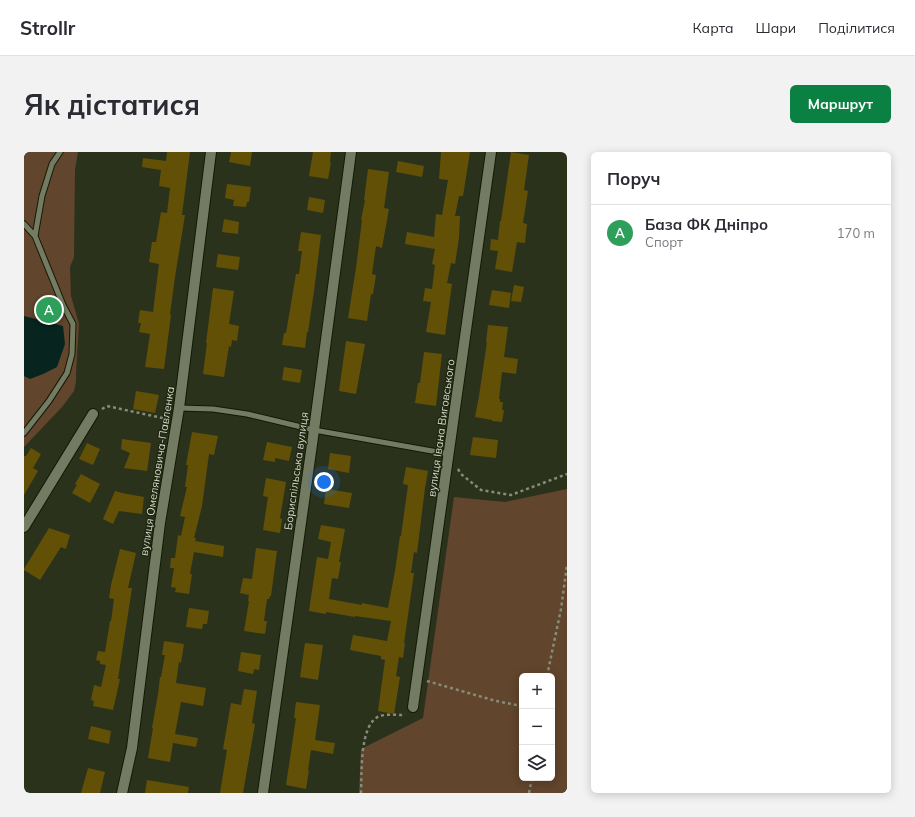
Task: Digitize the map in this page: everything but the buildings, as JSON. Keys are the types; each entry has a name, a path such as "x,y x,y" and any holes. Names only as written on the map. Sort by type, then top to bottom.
{"street":[{"name":"вулиця Омеляновича-Павленка","path":"122,793 132,748 160,522 179,408 211,152"},
{"name":"Бориспільська вулиця","path":"264,793 351,152"},
{"name":"вулиця Івана Виговського","path":"413,707 491,152"},
{"path":"24,527 93,414"}],"lane":[{"path":"35,236 42,196 52,164 60,152"},
{"path":"24,224 35,236 73,324 72,354 66,373 49,401 24,433"},
{"path":"179,408 213,409 248,414 314,430 449,454"}],"path":[{"path":"93,414 107,406 177,421"},
{"path":"449,454 461,474 481,490 511,495 567,474"},
{"path":"548,673 561,609 567,565"},
{"path":"417,677 496,701 519,705"},
{"path":"361,793 364,743 368,727 374,719 381,716 402,715 413,707"},
{"path":"529,793 531,781"}],"shaded area":[{"path":"24,152 78,152 75,169 74,257 70,267 71,296 79,324 76,382 74,391 62,407 24,447"},
{"path":"567,489 567,793 359,793 361,749 423,718 454,497 505,502"}],"water":[{"path":"24,316 63,326 65,344 57,367 30,379 24,376"}],"place":[{"name":"База ФК Дніпро","path":"49,310"}]}
